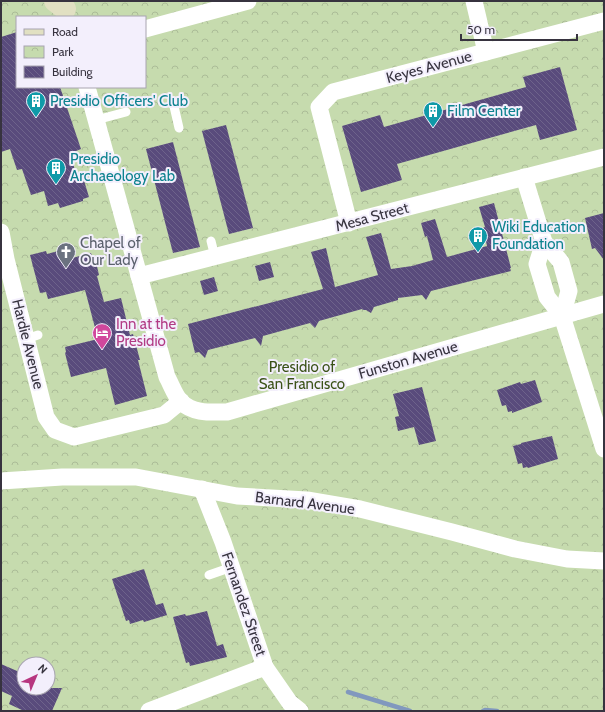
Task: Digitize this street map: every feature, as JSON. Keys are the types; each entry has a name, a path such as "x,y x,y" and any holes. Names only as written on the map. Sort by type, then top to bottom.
{"street":[{"path":"146,29 248,1"},
{"path":"474,1 486,52"},
{"name":"Keyes Avenue","path":"349,222 319,107 333,92 604,21"},
{"path":"87,88 167,377 180,401"},
{"name":"Mesa Street","path":"139,276 213,249 349,222 604,157"},
{"path":"524,177 544,242 561,262 568,291 562,316"},
{"name":"Hardie Avenue","path":"1,232 6,260 32,337 46,417 55,430 74,437 164,415 180,401"},
{"path":"544,242 538,264 547,297 562,316 604,449"},
{"name":"Funston Avenue","path":"180,401 191,408 203,412 227,412 604,304"},
{"name":"Barnard Avenue","path":"1,481 62,477 136,477 237,496 307,500 360,509 514,549 567,560 604,561"},
{"name":"Fernandez Street","path":"202,489 232,567 265,667 290,703 300,711"},
{"path":"149,711 265,667"}],"lane":[{"path":"173,102 179,128"},
{"path":"96,120 126,112"},
{"path":"209,575 232,567"}],"green space":[{"name":"Presidio of San Francisco","path":"1,1 604,1 604,711 1,711"}],"building":[{"name":"Presidio Officers' Club","path":"16,32 16,88 60,88 81,149 71,153 76,176 82,174 89,197 83,199 83,201 60,208 58,203 48,206 44,191 31,195 22,169 17,170 10,149 1,152 1,37"},
{"name":"Film Center","path":"560,67 577,130 540,140 536,125 397,164 402,180 361,192 342,126 380,115 384,127 526,87 523,77"},
{"path":"226,125 253,228 229,234 202,131"},
{"path":"173,142 200,247 173,253 146,149"},
{"path":"494,203 511,271 431,291 426,300 422,295 398,298 398,300 374,307 371,313 362,309 319,321 315,328 310,323 263,336 261,346 255,338 208,350 205,358 199,352 195,353 188,324 323,289 311,252 326,248 335,287 378,275 366,237 381,233 391,269 412,266 433,260 427,236 425,237 421,223 435,219 447,257 487,246 483,228 485,227 479,207"},
{"path":"604,213 604,260 595,248 592,249 585,218"},
{"name":"Inn at the Presidio","path":"46,251 47,254 58,251 61,261 91,253 94,262 96,262 99,275 97,276 104,302 121,298 130,335 133,334 140,360 138,360 147,396 115,405 106,368 71,377 65,347 98,339 85,290 48,299 46,292 40,293 30,255"},
{"path":"270,262 274,277 259,281 255,266"},
{"path":"214,277 218,291 204,295 200,281"},
{"path":"535,380 542,402 512,413 512,411 508,412 506,405 502,406 497,390 520,382 521,384"},
{"path":"422,387 436,441 419,445 414,427 398,431 395,417 399,416 393,394"},
{"path":"552,436 558,459 528,468 523,468 522,463 518,464 513,446"},
{"path":"144,569 156,605 163,603 167,615 144,622 143,620 130,624 129,620 126,621 112,579"},
{"path":"207,611 217,646 223,644 227,657 190,666 189,662 186,663 173,617 185,614 186,616"},
{"path":"1,664 16,671 16,696 56,696 56,688 62,688 52,711 24,711 9,704 12,696 1,691"}],"waterway":[{"path":"348,692 410,711"},
{"path":"483,711 497,711"}],"place":[{"name":"Presidio Officers' Club","path":"36,118"},
{"name":"Film Center","path":"433,128"},
{"name":"Presidio Archaeology Lab","path":"56,185"},
{"name":"Wiki Education Foundation","path":"478,253"},
{"name":"Chapel of Our Lady","path":"66,269"},
{"name":"Inn at the Presidio","path":"102,350"}]}
